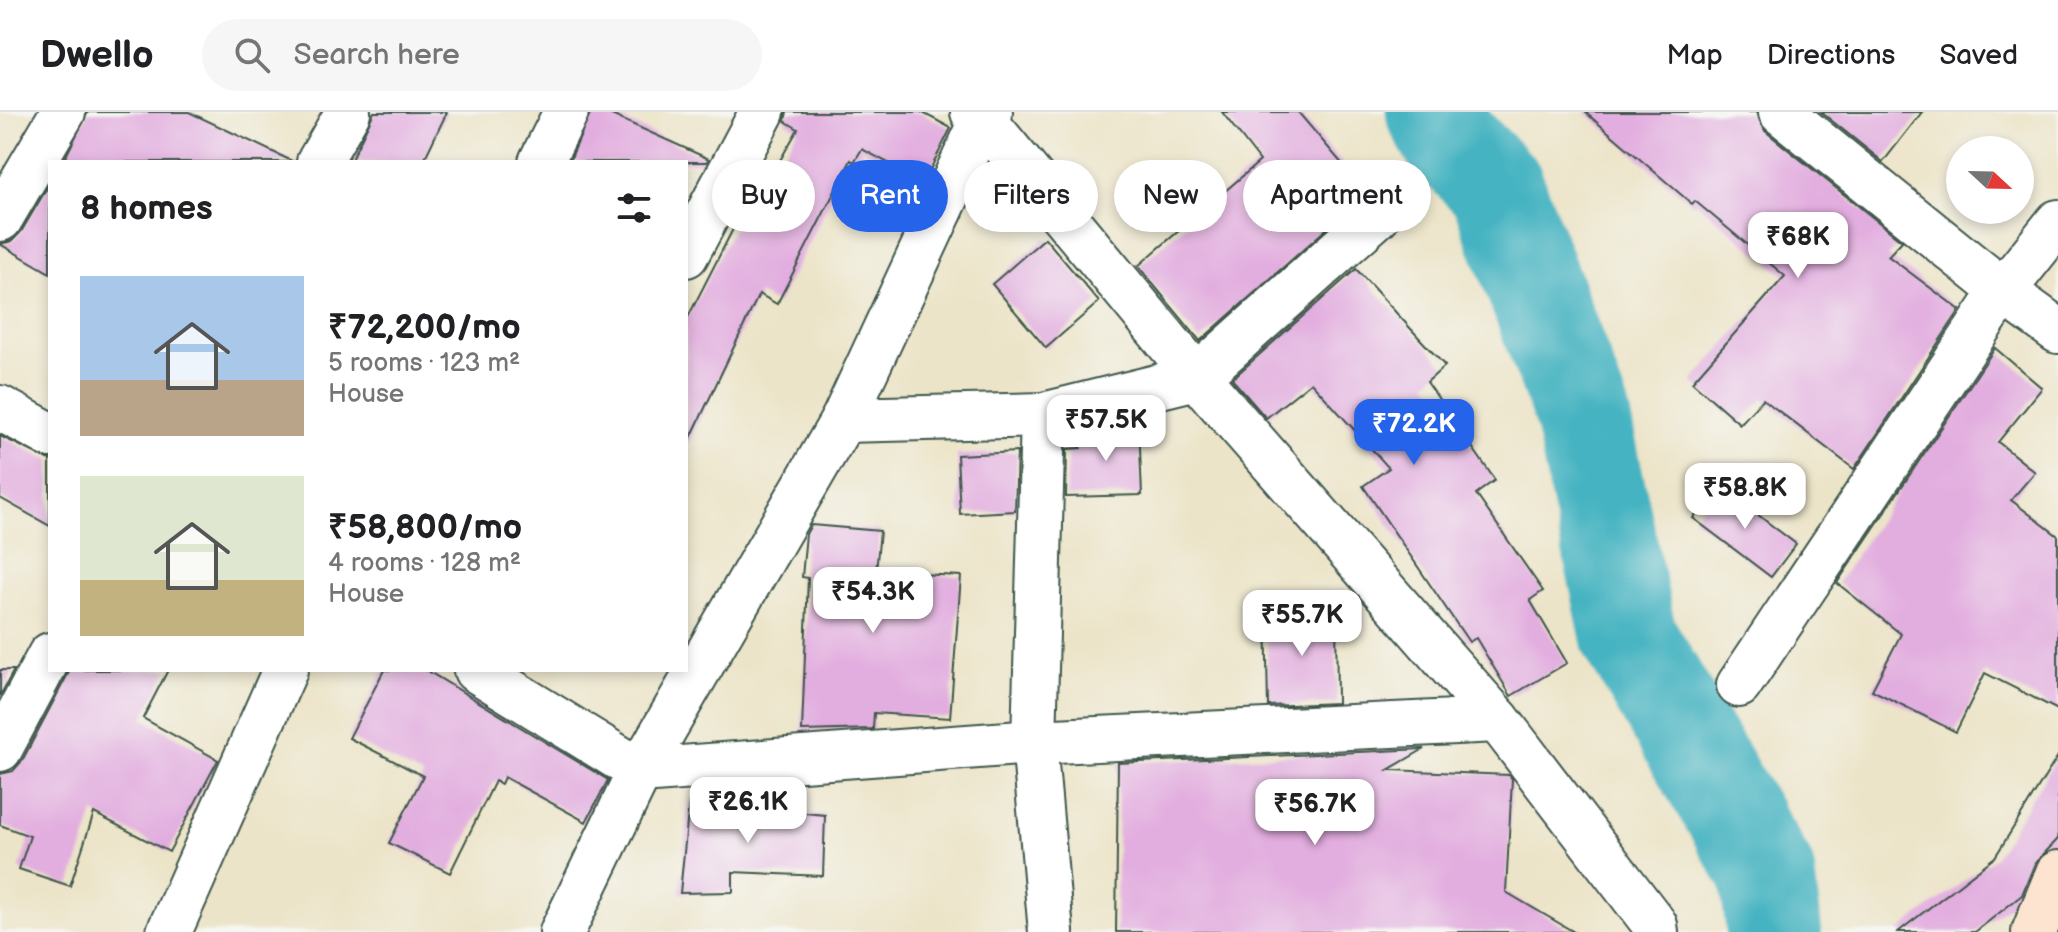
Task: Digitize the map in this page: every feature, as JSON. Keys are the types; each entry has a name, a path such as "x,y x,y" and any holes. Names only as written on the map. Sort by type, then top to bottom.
{"street":[{"path":"0,219 63,112"},
{"path":"320,160 348,112"},
{"path":"542,160 566,112"},
{"path":"688,251 762,112"},
{"path":"1781,112 2003,291 2058,331"},
{"path":"562,932 640,771 843,420 982,114 1197,377 1498,720 1655,925 1656,932"},
{"path":"1739,685 2003,291 2058,222"},
{"path":"843,420 1043,415 1197,377 1359,232"},
{"path":"0,408 48,434"},
{"path":"1043,415 1034,742 1051,932"},
{"path":"0,749 48,659"},
{"path":"169,932 284,672"},
{"path":"479,672 640,771 1034,742 1498,720"},
{"path":"2034,932 2055,883"}],"building":[{"path":"88,112 189,112 290,160 64,160"},
{"path":"374,112 447,112 424,160 351,160"},
{"path":"591,112 605,112 709,159 707,162 570,160"},
{"path":"787,112 921,112 951,128 935,160 883,160 862,149 855,160 831,160 831,199 815,230 815,160 780,160 798,129 785,121"},
{"path":"1222,112 1298,112 1339,160 1259,160"},
{"path":"1585,112 1757,112 1765,131 1902,241 1888,256 1960,310 1854,469 1763,399 1740,424 1692,382 1785,276 1695,201 1692,204"},
{"path":"1821,112 1922,112 1883,162"},
{"path":"1243,176 1243,232 1323,232 1200,341 1138,266 1178,232 1227,232 1227,189"},
{"path":"48,186 48,272 0,244 12,241 21,232"},
{"path":"731,232 814,232 777,304 759,294 688,444 688,317"},
{"path":"1045,238 1099,302 1046,348 992,284"},
{"path":"1356,269 1445,366 1427,382 1495,480 1476,494 1543,591 1530,600 1567,663 1511,696 1476,638 1469,642 1363,486 1389,468 1311,382 1266,418 1232,379"},
{"path":"1995,348 2042,388 1998,442 2035,472 2011,500 2058,536 2058,710 1985,673 1956,732 1872,690 1901,634 1837,583"},
{"path":"1139,425 1142,495 1066,497 1067,449 1081,448 1081,431 1104,426"},
{"path":"0,436 48,459 48,525 0,498"},
{"path":"1017,452 1015,511 960,514 957,455"},
{"path":"1719,485 1796,544 1771,577 1693,518"},
{"path":"811,525 880,531 876,572 961,576 950,718 874,713 873,729 802,731 808,578 802,577 806,534"},
{"path":"1336,612 1337,703 1268,706 1266,613"},
{"path":"0,670 14,670 0,696"},
{"path":"69,672 167,672 143,718 218,760 169,852 94,813 70,886 19,869 30,836 0,825 0,774 13,771 22,761"},
{"path":"383,672 429,672 608,780 586,822 504,777 501,784 495,781 450,873 389,843 423,776 349,738"},
{"path":"1424,749 1388,770 1509,775 1512,779 1506,892 1574,932 1116,932 1118,763"},
{"path":"2058,756 2058,839 2035,863 2022,895 1975,932 1898,932 1995,857"},
{"path":"689,802 825,815 823,876 733,872 733,892 680,893"}],"waterway":[{"path":"1434,112 1449,139 1497,188 1582,415 1629,637 1767,873 1774,932"}]}
